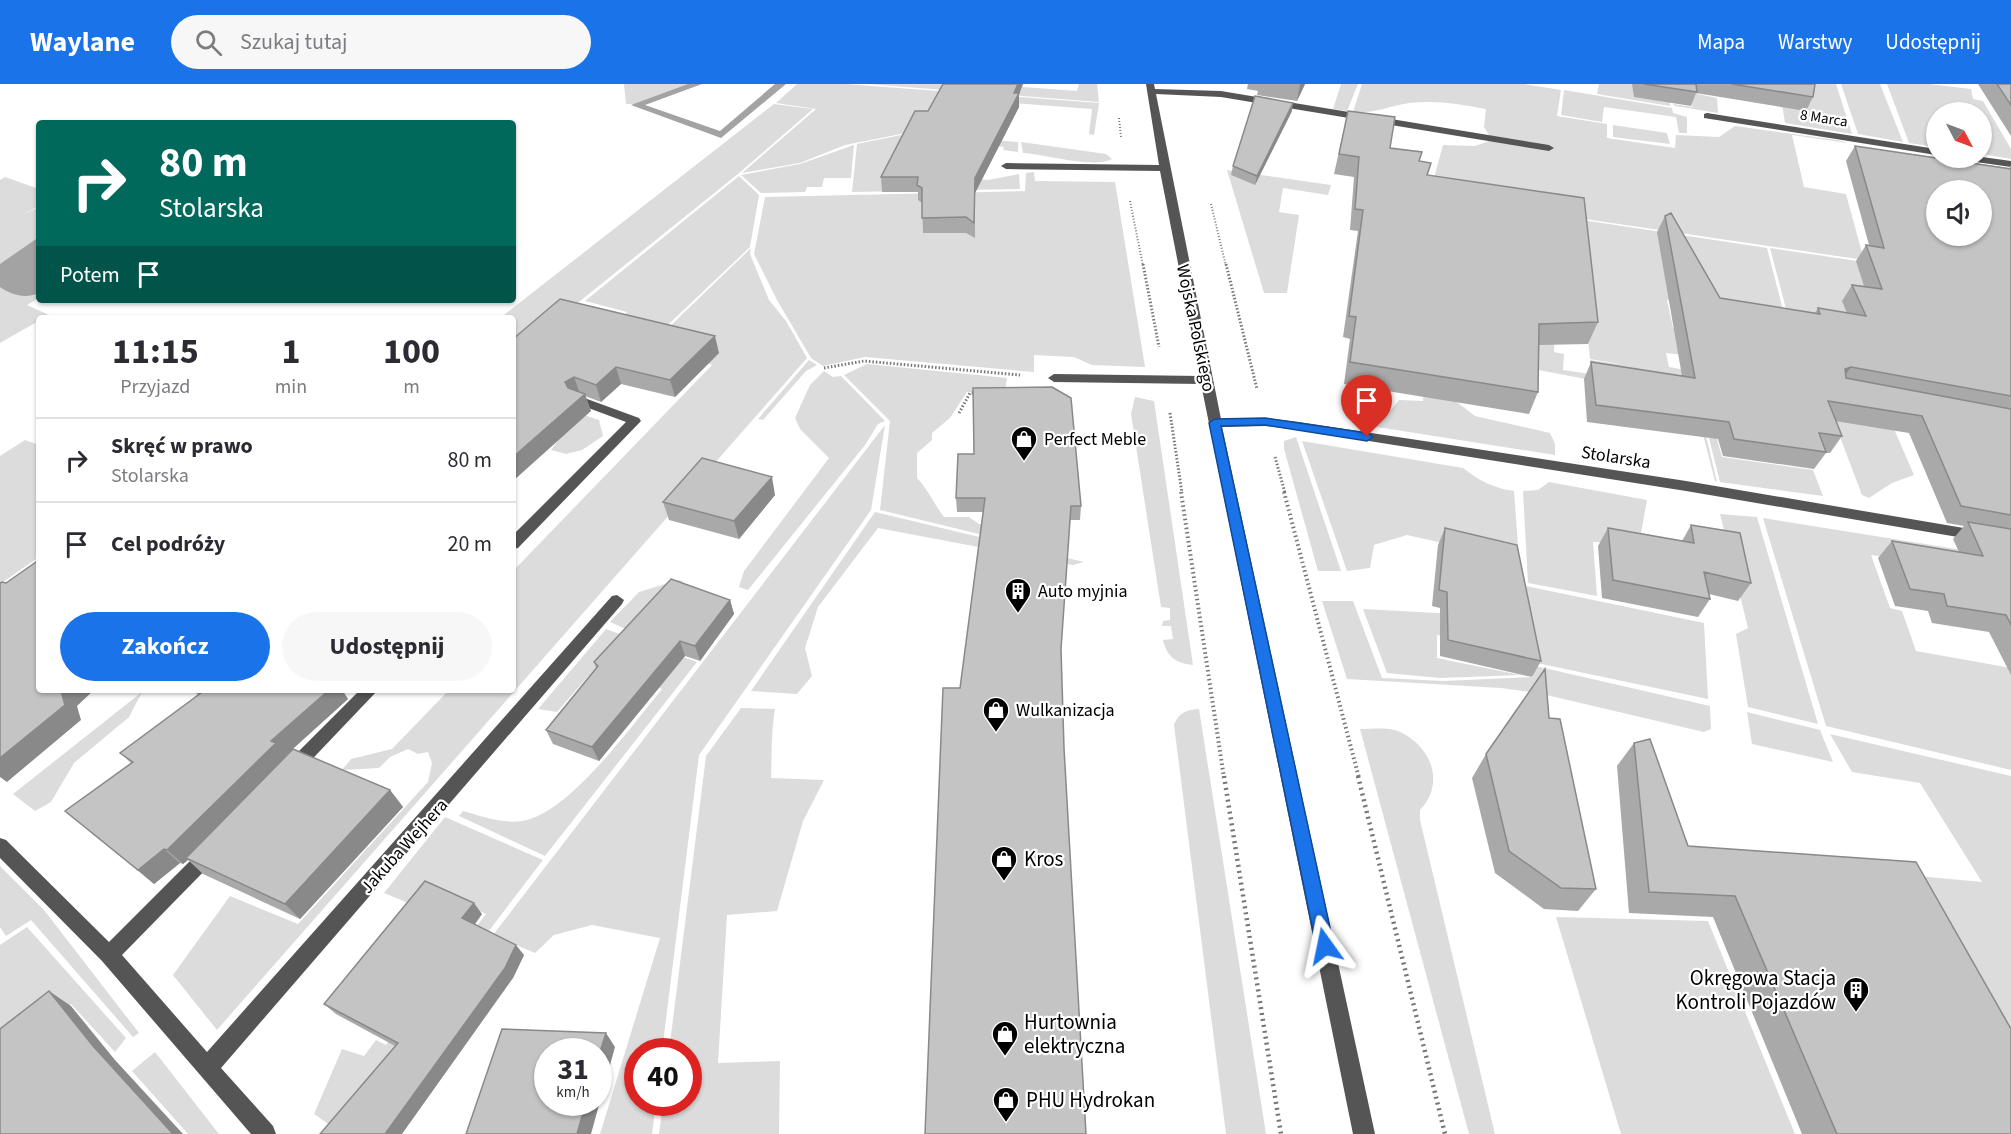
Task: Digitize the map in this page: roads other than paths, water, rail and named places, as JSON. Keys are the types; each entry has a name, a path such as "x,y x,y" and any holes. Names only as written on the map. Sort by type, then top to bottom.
{"street":[{"path":"1150,87 1221,94 1549,148"},
{"name":"Wojska Polskiego","path":"1150,87 1215,423 1365,1134"},
{"name":"8 Marca","path":"1707,116 1926,150"},
{"path":"1992,161 2011,164"},
{"path":"1006,166 1164,168"},
{"path":"1054,378 1207,380"},
{"path":"516,541 634,421 579,400"},
{"name":"Stolarska","path":"1215,423 1265,422 1299,426 1686,486 2011,541"},
{"name":"Jakuba Wejhera","path":"207,1068 617,600"},
{"path":"277,784 367,693"},
{"path":"109,955 218,844"},
{"path":"0,846 109,955 265,1134"}],"waterway":[{"path":"697,84 636,105 721,135 781,84"}],"place":[{"name":"Perfect Meble","path":"1024,462"},
{"name":"Auto myjnia","path":"1018,614"},
{"name":"Wulkanizacja","path":"996,733"},
{"name":"Kros","path":"1004,882"},
{"name":"Okręgowa Stacja Kontroli Pojazdów","path":"1856,1013"},
{"name":"Hurtownia elektryczna","path":"1005,1057"},
{"name":"PHU Hydrokan","path":"1006,1123"}]}
